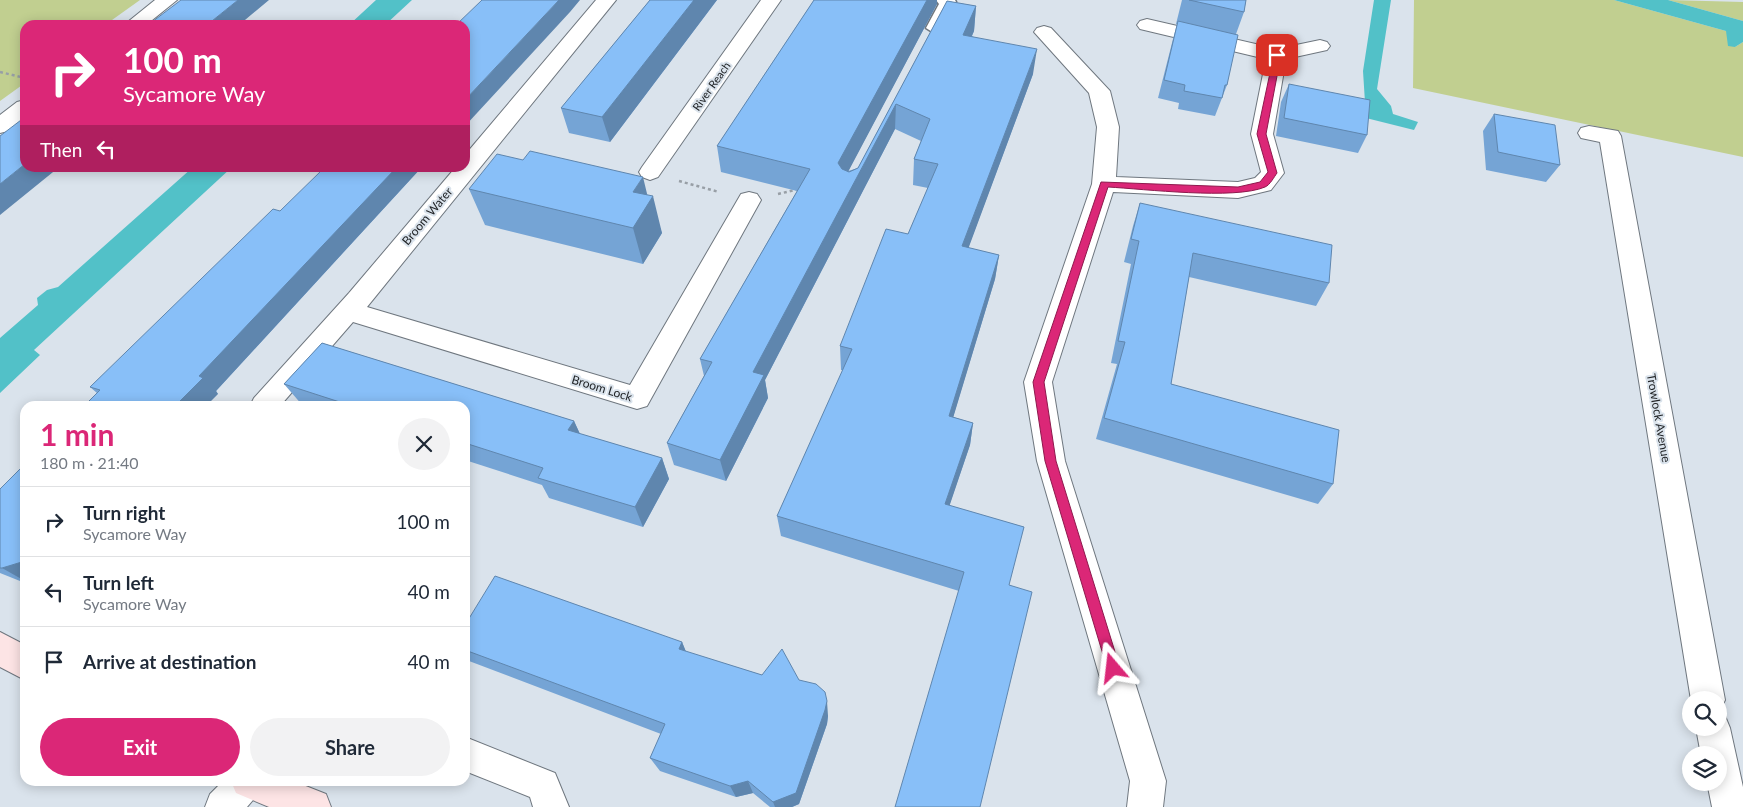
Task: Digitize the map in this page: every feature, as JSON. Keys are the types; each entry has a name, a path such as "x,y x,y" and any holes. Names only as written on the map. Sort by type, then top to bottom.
{"street":[{"path":"141,20 168,0"},
{"name":"Broom Water","path":"470,164 606,0"},
{"name":"River Reach","path":"650,172 771,0"},
{"path":"1147,25 1277,55 1320,46"},
{"path":"1044,32 1099,91 1108,127 1104,184 1038,382 1050,461 1148,781 1146,807"},
{"path":"1104,184 1238,190 1263,184 1272,173 1262,134 1277,55"},
{"path":"0,126 20,111"},
{"name":"Trowlock Avenue","path":"1610,136 1706,691"},
{"name":"Broom Water","path":"268,401 348,311 463,172"},
{"name":"Broom Lock","path":"348,311 637,398 748,200"},
{"path":"0,648 20,661"},
{"path":"470,756 543,785 551,807"},
{"path":"223,807 243,786"},
{"path":"260,786 312,807"},
{"path":"1726,791 1730,807"}],"lane":[{"path":"926,44 948,2 944,0"}],"path":[{"path":"0,72 20,77"},
{"path":"650,172 748,200 803,188"}],"green space":[{"path":"0,0 140,0 112,20 20,20 20,87 0,101"},
{"path":"1414,0 1614,0 1726,31 1735,47 1743,42 1743,157 1413,88"},
{"path":"1668,0 1743,2 1743,21"}],"water":[{"path":"376,0 412,0 390,20 354,20"},
{"path":"1374,0 1391,0 1377,89 1391,106 1393,114 1418,122 1414,130 1366,118 1363,71"},
{"path":"1614,0 1668,0 1743,21 1743,42 1735,47 1728,46 1726,31"},
{"path":"187,172 227,172 34,350 40,355 0,393 0,338 38,305 37,298 47,290 58,287"}],"building":[{"path":"181,0 238,0 213,20 155,20"},
{"path":"482,0 559,0 470,95 470,20 461,20"},
{"path":"650,0 694,0 602,117 561,108"},
{"path":"814,0 927,0 838,163 842,169 849,172 858,168 947,1 976,6 963,35 1037,49 962,246 999,255 949,416 973,423 945,504 1024,527 1009,585 1032,592 980,807 895,807 964,572 777,516 852,349 840,346 886,229 908,234 938,164 914,159 930,119 896,104 753,372 764,375 720,460 667,443 712,362 700,359 810,169 717,146"},
{"path":"1189,0 1246,0 1244,12"},
{"path":"1178,21 1238,35 1227,85 1225,85 1222,98 1184,91 1185,85 1164,80"},
{"path":"1289,84 1370,100 1367,135 1284,118"},
{"path":"1494,114 1555,125 1560,165 1498,152"},
{"path":"20,121 20,168 0,184 0,136"},
{"path":"530,151 643,177 633,192 653,196 633,228 469,189 497,154 523,160"},
{"path":"320,172 392,172 199,376 203,378 180,401 89,401 100,390 90,387 273,209 280,211"},
{"path":"1140,203 1332,245 1329,283 1193,253 1171,384 1339,430 1333,484 1104,418 1125,342 1118,341 1139,241 1131,239"},
{"path":"322,343 574,421 568,430 662,458 635,507 538,478 543,468 470,445 470,401 337,401 284,384"},
{"path":"20,469 20,563 2,568 0,568 0,489"},
{"path":"495,576 682,642 679,649 762,675 782,649 799,680 816,684 825,692 827,701 796,793 773,802 748,781 730,786 650,758 665,724 470,652 470,617"}],"route":[{"path":"1113,668 1050,461 1038,382 1104,184 1238,190 1263,184 1272,173 1262,134 1277,55"}]}
